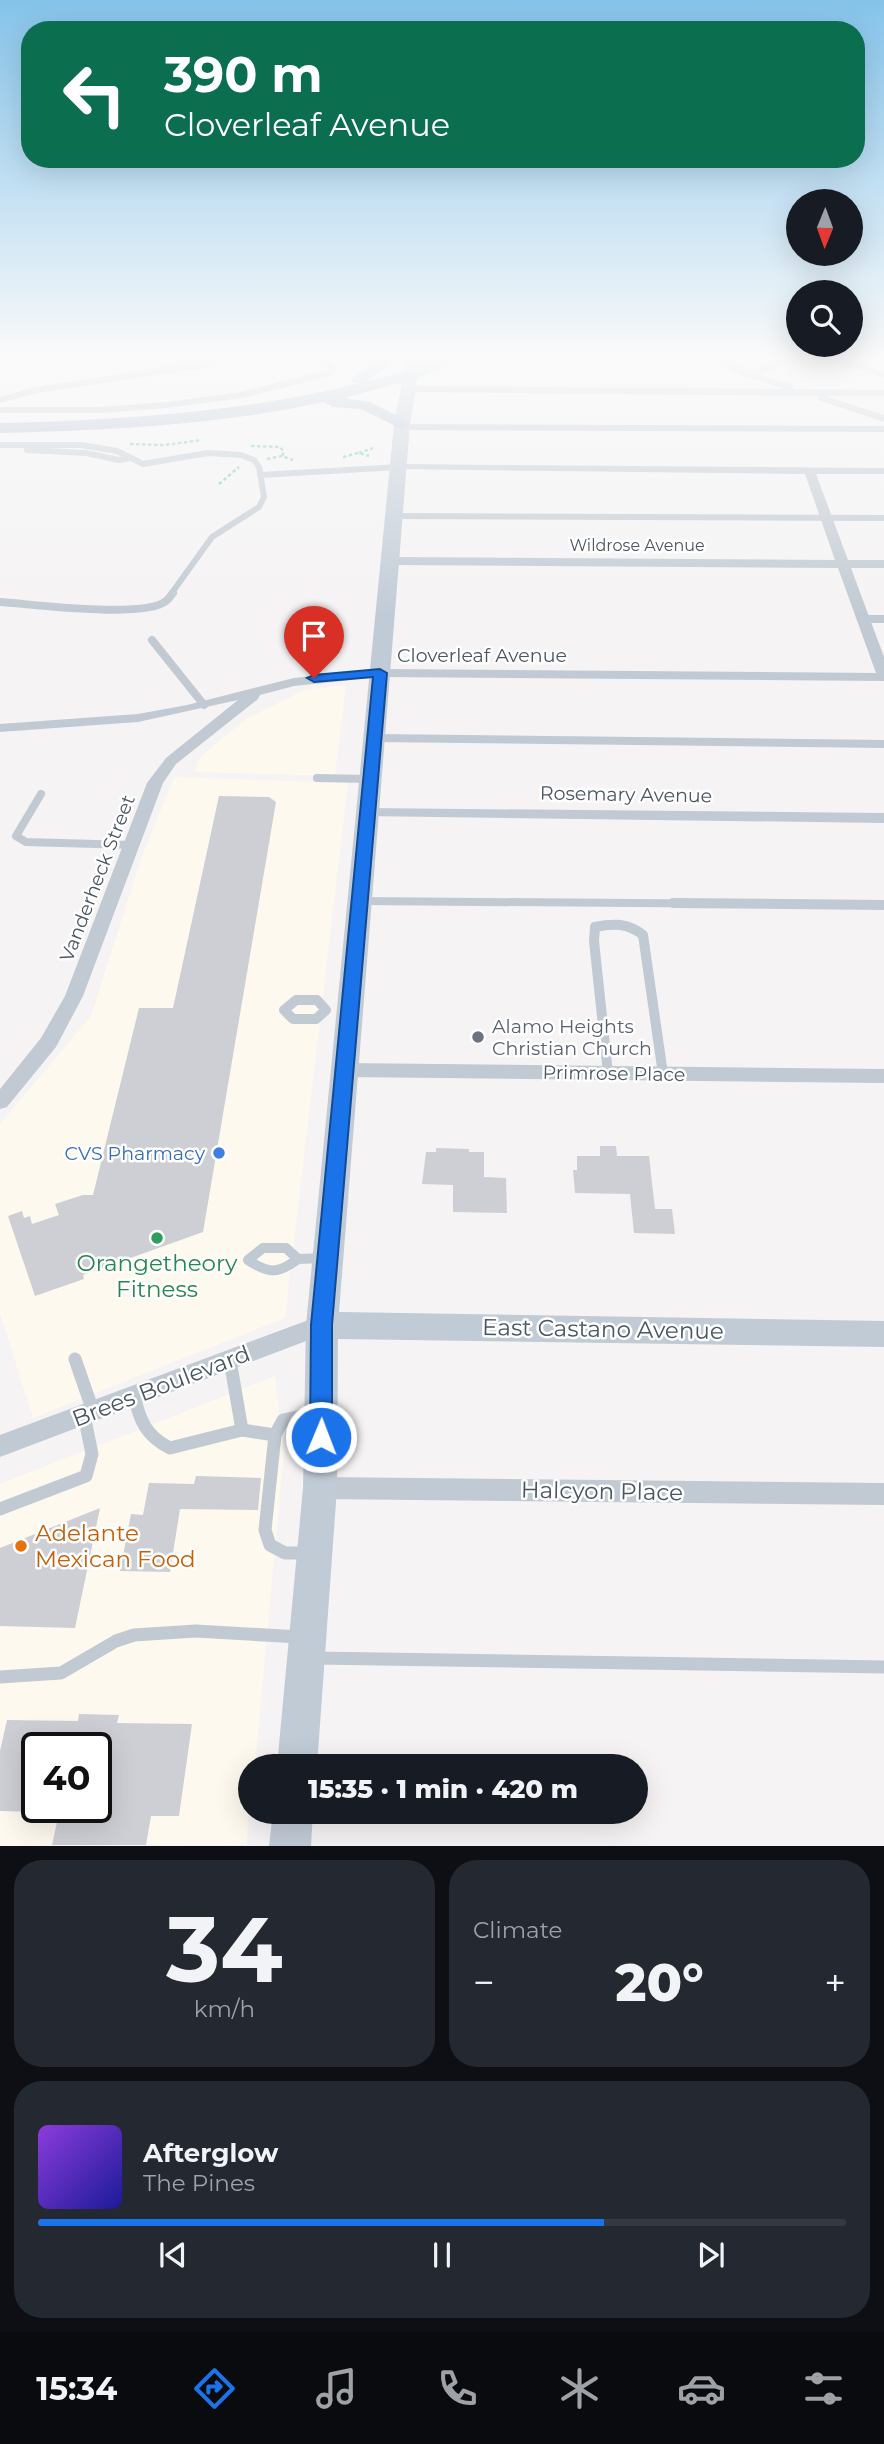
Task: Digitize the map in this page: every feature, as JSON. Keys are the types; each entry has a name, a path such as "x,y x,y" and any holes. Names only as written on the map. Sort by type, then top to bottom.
{"street":[{"path":"297,1754 320,1488 322,1325 345,1070 338,1010 360,901 401,442"},
{"path":"399,467 884,471"},
{"path":"809,470 884,677"},
{"name":"Wildrose Avenue","path":"390,561 884,564"},
{"name":"Cloverleaf Avenue","path":"0,728 118,721 204,705 314,678 380,673 884,677"},
{"name":"Vanderheck Street","path":"0,1102 32,1067 74,996 155,783 171,761 258,691"},
{"name":"Rosemary Avenue","path":"368,813 884,818"},
{"name":"Primrose Place","path":"345,1070 884,1076"},
{"name":"East Castano Avenue","path":"322,1325 884,1334"},
{"name":"Brees Boulevard","path":"0,1446 322,1325"},
{"name":"Halcyon Place","path":"320,1488 884,1494"},
{"path":"290,1846 292,1824"}],"lane":[{"path":"0,448 23,442"},
{"path":"0,603 117,610 141,609 166,603 212,537 259,507 264,497 254,460 225,452 144,464 130,458 119,460 86,453 61,442"},
{"path":"260,475 399,467"},
{"path":"394,516 884,518"},
{"path":"862,619 884,619"},
{"path":"152,640 204,705"},
{"path":"374,738 884,744"},
{"path":"317,778 371,779"},
{"path":"41,794 16,836 26,842 131,845"},
{"path":"360,901 884,905"},
{"path":"608,1073 594,941 595,927 611,923 632,925 643,935 663,1074"},
{"path":"298,1259 328,1258"},
{"path":"0,1509 86,1476 92,1468 88,1413 75,1359"},
{"path":"230,1360 242,1430"},
{"path":"134,1396 141,1426 153,1440 170,1448 242,1430 275,1435"},
{"path":"314,1553 285,1553 270,1545 265,1530 275,1435 283,1420 322,1411"},
{"path":"0,1677 52,1675 70,1670 112,1642 133,1635 176,1632 306,1648 884,1667"}],"path":[{"path":"358,453 373,447"},
{"path":"265,459 282,456 300,460"},
{"path":"219,484 243,465"}],"shaded area":[{"path":"346,685 335,776 195,772 199,758 246,719 304,690"},
{"path":"174,777 348,783 285,1318 33,1418 0,1313 0,1124 91,1016 141,859"},
{"path":"275,1376 284,1453 256,1754 238,1754 238,1824 248,1824 247,1845 0,1846 0,1484"}],"building":[{"path":"219,796 269,797 276,802 203,1232 83,1275 84,1279 35,1296 8,1216 22,1211 24,1218 30,1216 32,1224 59,1215 55,1204 83,1195 93,1195 139,1008 173,1008"},
{"path":"600,1146 616,1146 617,1156 649,1156 655,1209 672,1209 675,1234 634,1233 630,1194 575,1193 573,1170 577,1170 577,1156 600,1156"},
{"path":"436,1148 484,1152 484,1177 506,1178 507,1213 453,1212 453,1185 422,1184 426,1152 436,1152"},
{"path":"196,1476 261,1478 258,1510 180,1509 170,1572 120,1571 131,1514 143,1515 149,1483 194,1484"},
{"path":"100,1508 75,1628 0,1626 0,1548"},
{"path":"79,1714 119,1715 117,1723 192,1724 179,1816 151,1816 146,1845 52,1845 57,1823 112,1823 112,1732 21,1732 21,1812 0,1811 0,1751 7,1720 78,1721"}],"place":[{"name":"Alamo Heights Christian Church","path":"478,1037"},
{"name":"CVS Pharmacy","path":"219,1153"},
{"name":"Orangetheory Fitness","path":"157,1238"},
{"name":"Adelante Mexican Food","path":"21,1546"}],"route":[{"path":"314,678 380,673 322,1325 321,1437"}]}
